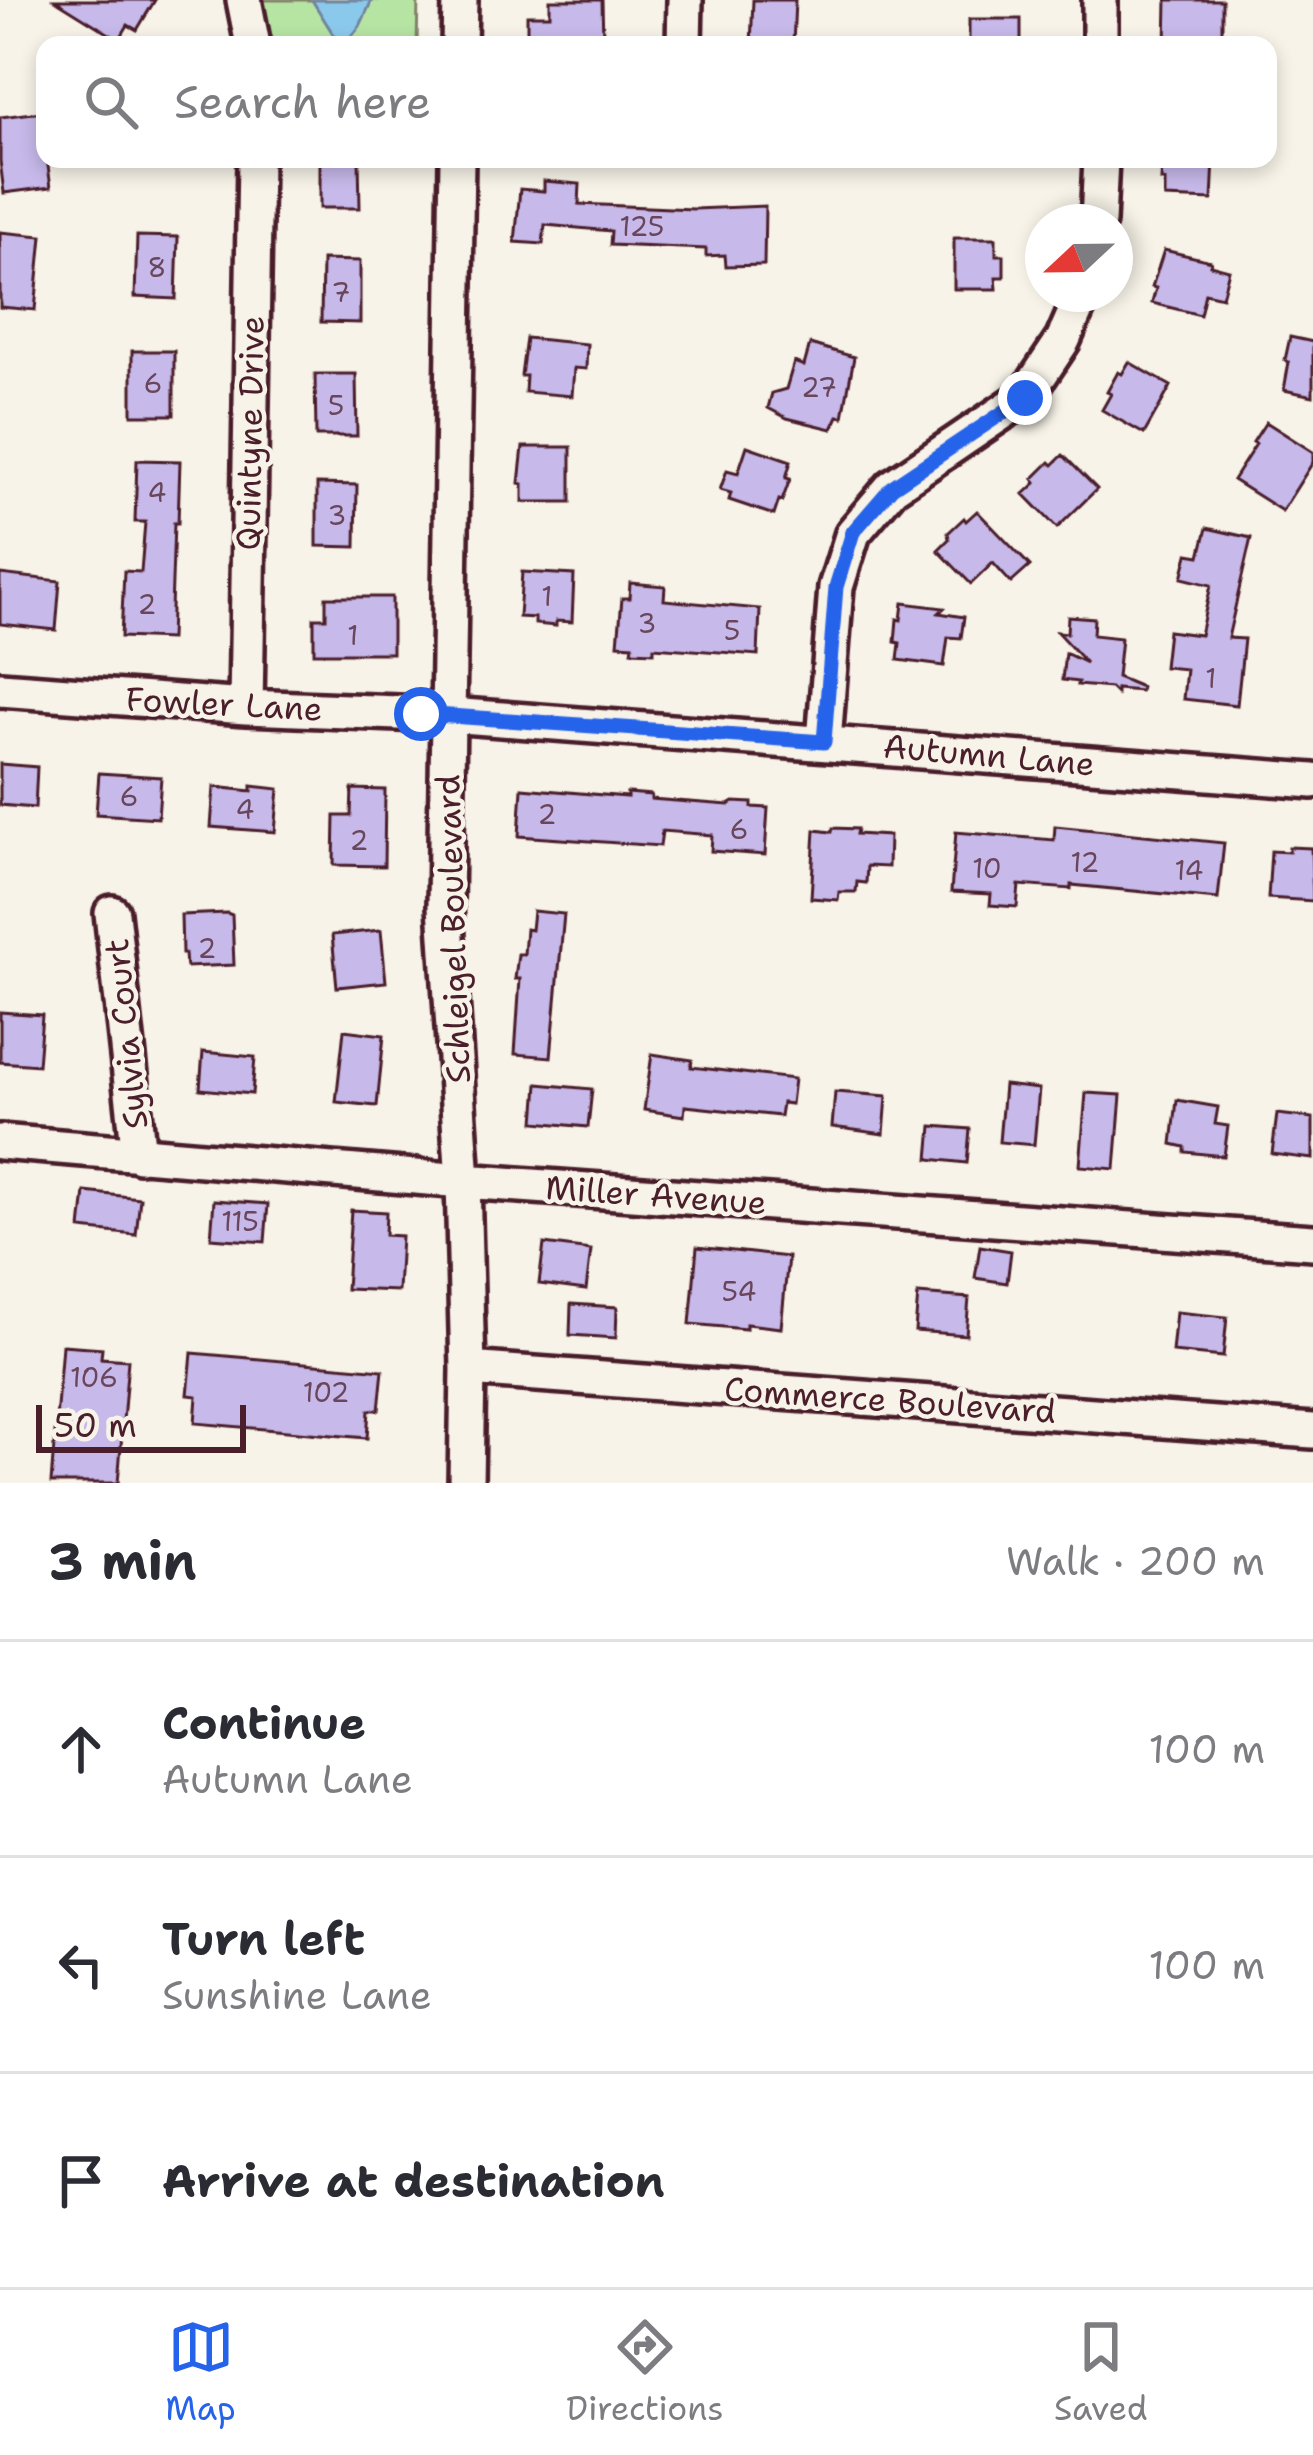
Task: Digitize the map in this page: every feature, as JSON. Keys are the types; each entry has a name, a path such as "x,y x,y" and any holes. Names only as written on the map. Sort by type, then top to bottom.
{"street":[{"path":"244,0 251,36"},
{"path":"459,36 460,0"},
{"path":"684,36 685,0"},
{"path":"1100,0 1100,36"},
{"name":"Quintyne Drive","path":"245,707 255,168"},
{"name":"Schleigel Boulevard","path":"458,168 445,906 463,1180 466,1483"},
{"path":"1100,204 1101,168"},
{"path":"824,742 836,587 853,532 892,487 1025,398 1075,312"},
{"name":"Fowler Lane","path":"0,689 245,707 449,715"},
{"name":"Autumn Lane","path":"449,715 1313,781"},
{"name":"Sylvia Court","path":"112,913 139,1155"},
{"name":"Miller Avenue","path":"0,1142 1313,1242"},
{"name":"Commerce Boulevard","path":"468,1369 1313,1431"}],"green space":[{"path":"256,0 418,0 417,36 268,36"}],"water":[{"path":"312,0 372,0 352,36 334,36"}],"building":[{"path":"55,0 155,0 137,30 128,25 121,36 113,36"},
{"path":"550,0 602,0 603,36 527,36 527,15 550,15"},
{"path":"753,0 795,0 793,36 751,36"},
{"path":"1167,0 1222,0 1222,36 1166,36"},
{"path":"969,19 1021,19 1021,36 969,36"},
{"path":"36,113 36,168 48,168 51,187 4,193 0,117"},
{"path":"320,168 359,168 360,208 320,208"},
{"path":"1162,168 1214,168 1212,200 1165,198 1165,181 1161,181"},
{"path":"544,181 580,184 579,204 694,209 765,206 764,265 726,266 725,255 706,256 706,249 610,245 611,231 545,225 543,244 515,242 520,189 544,191"},
{"path":"0,232 42,236 35,310 0,307"},
{"path":"137,236 178,237 176,299 135,297"},
{"path":"954,238 996,238 996,255 1004,255 1004,277 996,277 997,289 954,289"},
{"path":"1164,250 1229,270 1222,297 1205,293 1200,315 1152,303"},
{"path":"322,260 360,261 360,323 321,322"},
{"path":"1290,337 1313,342 1313,396 1284,390"},
{"path":"526,338 587,344 586,369 574,368 572,396 525,392 526,376 521,376"},
{"path":"810,344 854,357 843,417 838,416 832,429 768,408 772,393 786,389 794,362 804,366"},
{"path":"132,351 174,351 174,415 132,415"},
{"path":"1129,362 1171,386 1144,434 1102,410 1118,372 1122,374"},
{"path":"315,374 356,374 357,436 316,436"},
{"path":"1266,422 1313,452 1313,462 1282,511 1233,480"},
{"path":"747,446 791,461 786,478 790,479 774,515 729,500 731,493 720,490 727,470 738,473"},
{"path":"523,447 571,447 571,502 523,502 523,484 519,483"},
{"path":"1063,455 1097,489 1057,528 1024,494 1050,462 1053,465"},
{"path":"137,460 180,461 170,639 121,637 124,571 141,572 145,522 135,522"},
{"path":"317,484 357,485 356,547 317,546"},
{"path":"977,511 1030,566 1011,583 993,563 971,584 938,550 949,539 948,533"},
{"path":"1207,528 1251,538 1228,638 1244,639 1237,705 1183,699 1186,669 1164,667 1168,631 1200,635 1211,585 1182,578 1188,554 1200,556"},
{"path":"522,572 574,575 572,622 556,621 556,626 519,617"},
{"path":"0,574 60,581 56,630 0,624"},
{"path":"630,583 665,586 664,600 760,609 758,655 654,647 654,652 632,651 633,645 618,644 622,598 629,598"},
{"path":"326,597 392,597 392,653 314,653 314,618 326,618"},
{"path":"903,603 944,608 939,613 964,617 961,638 948,637 944,666 898,660 897,619 901,620"},
{"path":"1068,616 1094,618 1093,635 1121,638 1117,677 1141,687 1140,691 1116,689 1116,694 1110,688 1062,680 1065,653 1086,663 1057,632 1067,633"},
{"path":"0,764 37,767 35,808 0,805"},
{"path":"99,773 161,777 158,818 96,814"},
{"path":"252,786 279,789 275,832 211,827 214,787 252,791"},
{"path":"522,788 752,803 752,807 768,808 765,855 711,851 712,835 662,831 660,846 519,836"},
{"path":"352,789 385,790 384,866 334,865 335,816 351,816"},
{"path":"1055,826 1224,843 1218,899 1071,885 1071,889 1019,885 1017,907 990,905 991,894 951,892 956,832 1054,840"},
{"path":"833,828 889,836 888,867 867,866 866,883 857,882 856,892 839,892 838,900 811,898 815,830 832,832"},
{"path":"1289,847 1311,848 1313,901 1268,898 1271,851 1289,852"},
{"path":"533,911 564,914 551,1057 515,1054 518,954 524,954"},
{"path":"181,915 232,915 234,965 186,967"},
{"path":"381,930 386,982 337,987 332,935"},
{"path":"0,1012 42,1015 38,1065 0,1062"},
{"path":"344,1030 384,1035 377,1106 336,1102"},
{"path":"203,1052 255,1057 252,1094 200,1089"},
{"path":"652,1054 692,1060 691,1067 794,1079 791,1104 782,1103 780,1116 685,1106 684,1116 644,1110"},
{"path":"538,1084 592,1089 588,1127 535,1122"},
{"path":"1004,1085 1039,1089 1034,1145 999,1142"},
{"path":"835,1092 887,1096 884,1134 832,1127"},
{"path":"1086,1093 1121,1095 1115,1169 1080,1166"},
{"path":"1177,1100 1218,1107 1215,1124 1228,1126 1224,1156 1185,1152 1185,1147 1172,1144"},
{"path":"1277,1114 1313,1118 1313,1159 1272,1154"},
{"path":"932,1126 970,1129 967,1163 929,1159"},
{"path":"85,1192 140,1198 136,1235 81,1229"},
{"path":"214,1200 268,1204 265,1242 211,1238"},
{"path":"351,1210 386,1212 385,1235 401,1236 398,1291 346,1289"},
{"path":"544,1244 591,1250 586,1290 539,1284"},
{"path":"980,1246 1011,1251 1007,1283 975,1278"},
{"path":"697,1247 788,1257 781,1328 690,1324"},
{"path":"918,1294 969,1298 966,1335 915,1331"},
{"path":"571,1304 617,1307 616,1338 570,1335"},
{"path":"1176,1312 1227,1317 1223,1357 1172,1352"},
{"path":"62,1345 102,1348 101,1358 128,1360 118,1483 51,1483"},
{"path":"192,1353 383,1370 379,1410 369,1410 367,1438 195,1423 197,1396 188,1395"}],"route":[{"path":"421,714 824,742 836,587 853,532 892,487 1025,398"}]}
